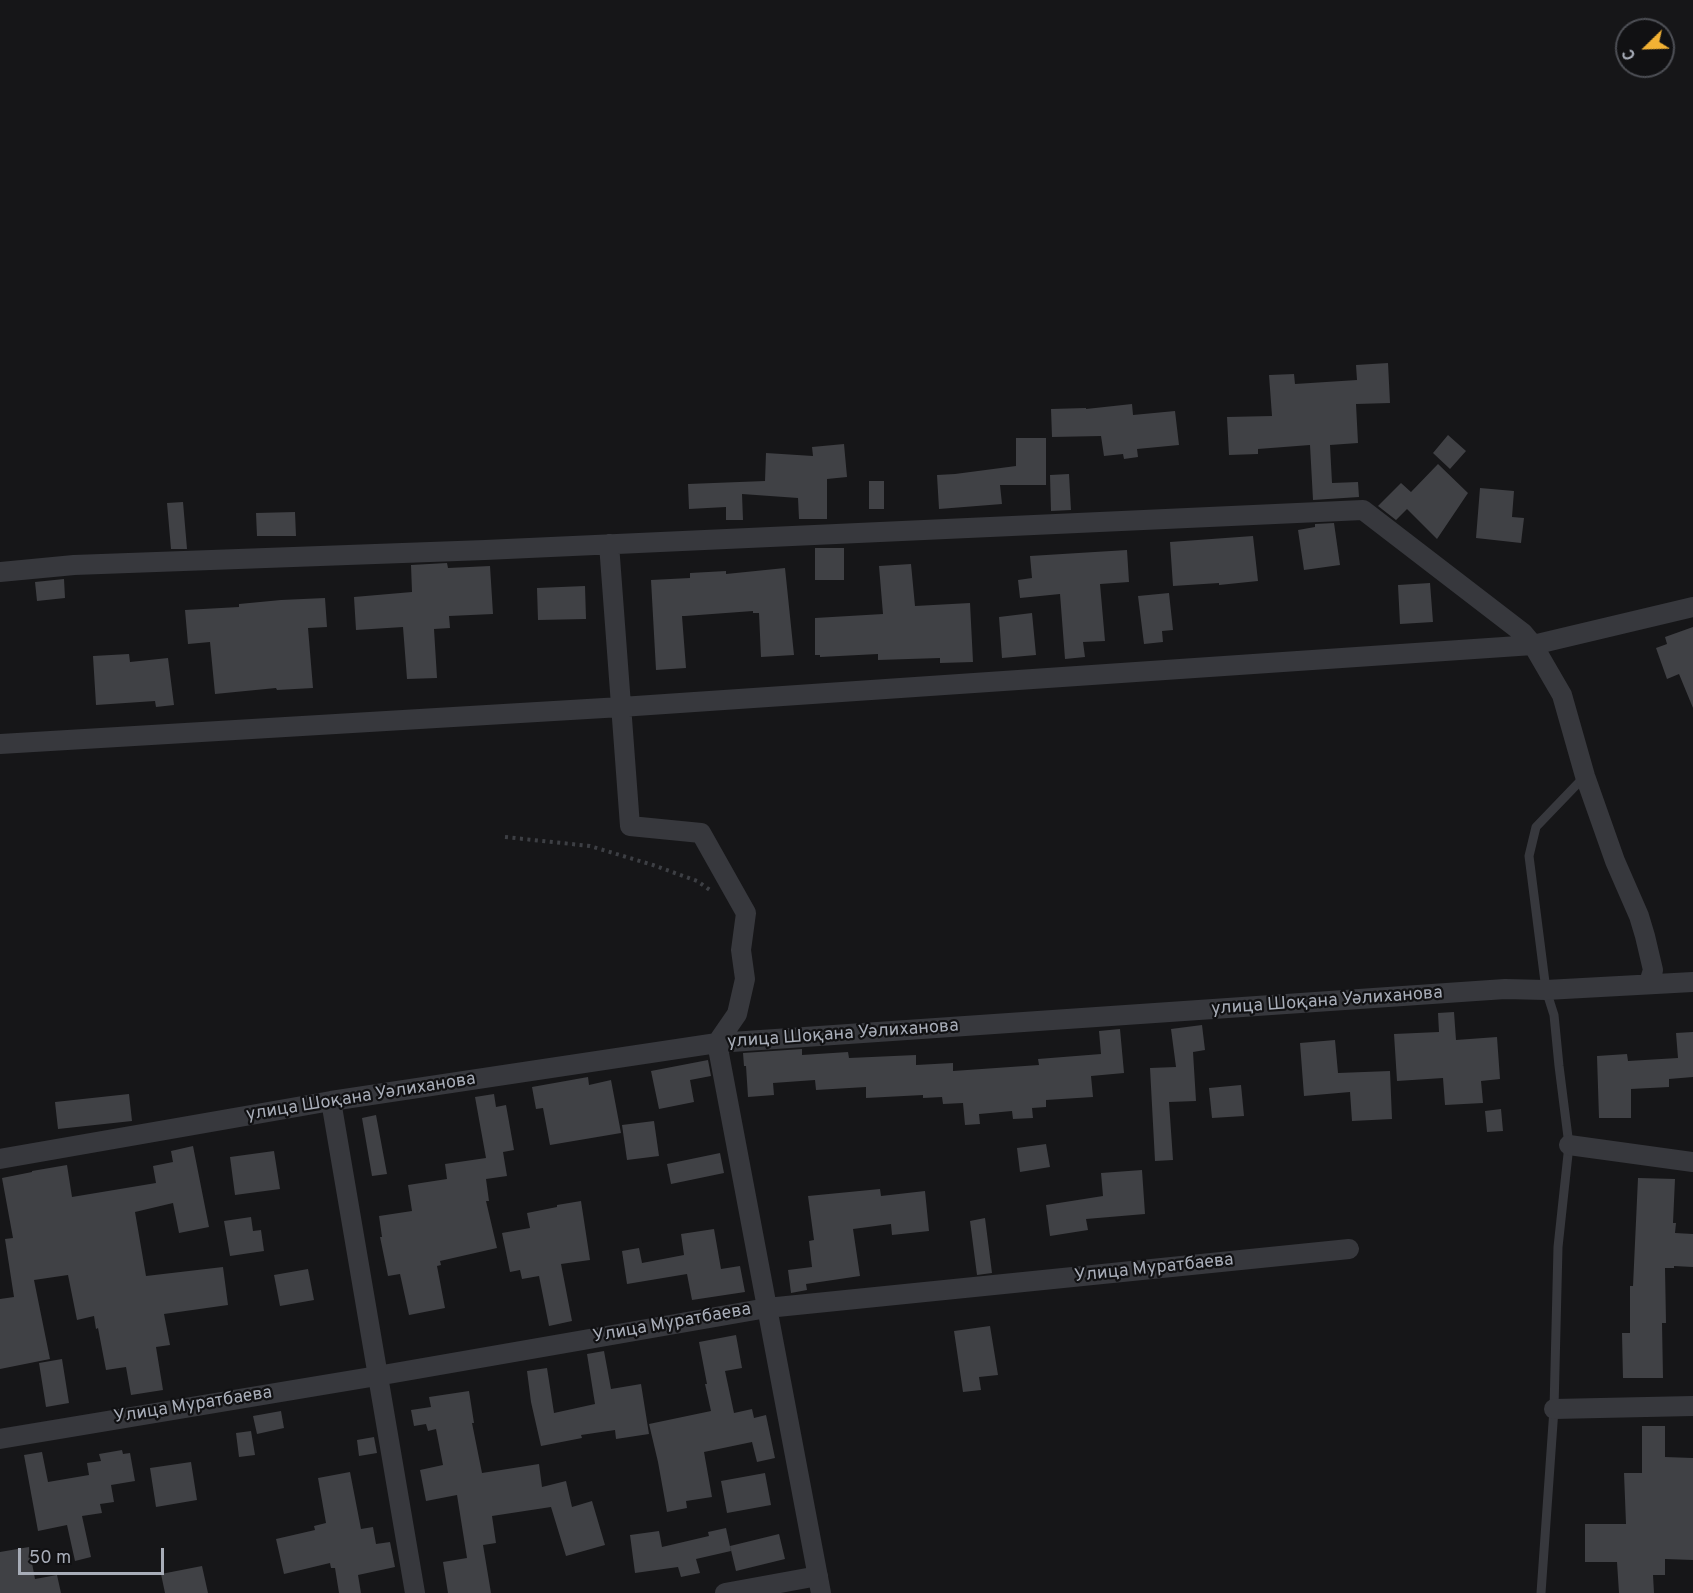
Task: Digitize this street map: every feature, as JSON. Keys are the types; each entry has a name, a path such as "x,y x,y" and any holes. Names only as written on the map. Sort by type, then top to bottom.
{"street":[{"path":"0,572 74,565 609,544 1363,510 1522,633 1533,645 1562,695 1585,776 1615,861 1639,916 1653,970 1649,983"},
{"path":"609,544 630,825 701,833 746,913 741,950 745,979 737,1014 717,1043 819,1585 725,1593"},
{"path":"0,744 621,707 1533,645 1693,607"},
{"name":"улица Шоқана Уәлиханова","path":"0,1159 331,1101 717,1043 1481,991 1693,982"},
{"path":"331,1101 415,1593"},
{"path":"1569,1145 1693,1162"},
{"name":"Улица Муратбаева","path":"0,1439 767,1308 1349,1250"},
{"path":"1554,1409 1693,1406"}],"lane":[{"path":"1541,1593 1554,1409 1558,1247 1569,1145 1554,1015 1546,990 1528,856 1536,827 1585,776"}],"path":[{"path":"505,837 590,846 697,881 716,894"}],"building":[{"path":"1388,363 1390,403 1356,404 1358,443 1330,445 1332,483 1358,482 1359,497 1313,500 1310,445 1258,449 1258,454 1229,455 1227,417 1272,416 1269,375 1294,374 1295,384 1357,380 1356,365"},
{"path":"1132,404 1133,415 1175,411 1179,445 1137,449 1138,457 1124,459 1123,454 1104,456 1101,436 1052,437 1051,409 1086,409"},
{"path":"1448,435 1466,451 1450,469 1433,453"},
{"path":"1016,438 1046,438 1046,485 1000,485 1002,504 939,509 937,475 1016,466"},
{"path":"844,444 847,477 827,479 827,519 799,519 798,498 742,494 743,520 726,520 726,507 689,509 688,484 765,481 766,453 813,456 812,447"},
{"path":"1438,464 1468,493 1437,539 1407,509 1396,520 1378,506 1401,483 1411,492"},
{"path":"1069,474 1071,510 1051,511 1050,475"},
{"path":"869,481 884,481 884,509 869,509"},
{"path":"1480,488 1514,491 1512,517 1524,518 1521,543 1476,538"},
{"path":"183,502 187,549 171,549 167,503"},
{"path":"295,512 296,536 257,536 256,513"},
{"path":"1334,523 1340,565 1304,570 1298,530 1315,527 1315,524"},
{"path":"1253,536 1258,581 1173,586 1170,542"},
{"path":"815,548 844,548 844,580 815,580"},
{"path":"1127,550 1129,582 1100,584 1105,641 1083,642 1085,657 1065,659 1060,594 1020,598 1018,580 1032,578 1030,556"},
{"path":"447,563 448,568 490,566 493,614 449,616 450,628 434,629 437,678 407,679 403,627 356,630 354,597 412,592 411,565"},
{"path":"911,564 915,606 970,603 973,662 940,663 940,658 878,660 878,654 820,657 820,655 815,655 815,618 883,614 879,566"},
{"path":"785,568 794,655 761,657 759,613 753,613 753,611 682,616 686,668 656,670 651,580 690,578 690,573 726,571 726,574"},
{"path":"64,579 65,598 37,601 35,582"},
{"path":"1430,583 1433,622 1400,624 1398,585"},
{"path":"585,586 586,619 538,620 537,588"},
{"path":"1169,593 1173,630 1162,631 1163,642 1144,644 1138,596"},
{"path":"325,598 327,627 308,628 313,688 277,690 276,688 215,694 210,642 188,644 185,610"},
{"path":"1032,613 1036,655 1002,658 999,617"},
{"path":"1693,627 1693,708 1679,674 1667,679 1656,648 1667,644 1665,637"},
{"path":"129,654 130,662 168,658 174,705 156,707 155,701 96,705 93,656"},
{"path":"1454,1012 1456,1040 1497,1037 1500,1079 1481,1081 1483,1103 1445,1105 1443,1078 1397,1081 1394,1034 1439,1032 1438,1013"},
{"path":"1202,1025 1205,1050 1193,1052 1196,1101 1169,1102 1173,1160 1155,1161 1150,1068 1176,1067 1171,1029"},
{"path":"1120,1029 1124,1073 1091,1076 1093,1097 1046,1100 1046,1107 1032,1108 1033,1118 1013,1119 1012,1111 979,1114 980,1124 965,1125 963,1103 943,1104 942,1097 923,1098 923,1095 866,1098 866,1087 816,1090 815,1080 773,1083 774,1095 748,1097 743,1053 802,1049 802,1055 848,1052 849,1058 916,1055 916,1065 953,1063 953,1071 1039,1065 1038,1059 1101,1054 1099,1031"},
{"path":"1693,1032 1693,1077 1669,1079 1669,1087 1631,1089 1631,1118 1599,1118 1597,1056 1627,1054 1628,1061 1678,1058 1676,1033"},
{"path":"1335,1040 1338,1073 1390,1071 1392,1119 1352,1121 1350,1092 1304,1096 1300,1043"},
{"path":"708,1060 711,1076 690,1080 694,1102 659,1109 651,1071"},
{"path":"588,1077 589,1085 611,1080 621,1133 550,1145 543,1108 536,1109 532,1087"},
{"path":"1241,1085 1244,1116 1212,1118 1209,1088"},
{"path":"129,1094 132,1121 58,1129 55,1102"},
{"path":"494,1094 496,1107 506,1105 514,1150 503,1152 507,1176 486,1179 489,1201 486,1201 497,1248 440,1261 441,1265 437,1266 445,1308 409,1315 400,1274 388,1276 380,1237 382,1237 379,1216 412,1211 408,1185 447,1179 445,1164 486,1158 475,1097"},
{"path":"1501,1109 1503,1131 1487,1132 1485,1111"},
{"path":"376,1115 387,1174 372,1176 362,1118"},
{"path":"654,1121 659,1156 627,1160 622,1125"},
{"path":"1046,1144 1050,1167 1020,1172 1017,1148"},
{"path":"193,1146 209,1227 179,1233 173,1203 135,1212 146,1276 223,1267 228,1305 164,1314 170,1345 156,1347 163,1390 131,1395 126,1367 106,1370 94,1316 77,1320 68,1275 34,1280 50,1359 0,1369 0,1299 14,1297 5,1239 13,1238 2,1178 67,1165 72,1197 156,1183 153,1166 173,1162 171,1151"},
{"path":"274,1151 280,1189 235,1195 230,1157"},
{"path":"720,1153 724,1173 671,1184 667,1164"},
{"path":"1142,1170 1145,1214 1086,1219 1088,1230 1050,1236 1046,1205 1103,1196 1101,1173"},
{"path":"1638,1178 1675,1179 1673,1223 1676,1223 1675,1233 1693,1234 1693,1267 1665,1268 1666,1323 1662,1323 1663,1378 1623,1378 1622,1333 1630,1333 1630,1286 1633,1286"},
{"path":"880,1189 881,1196 925,1191 929,1231 892,1235 891,1224 853,1229 860,1276 806,1284 807,1290 791,1293 788,1270 812,1267 809,1241 814,1240 808,1196"},
{"path":"581,1201 590,1260 561,1264 572,1321 549,1326 539,1276 522,1279 520,1270 510,1272 502,1233 530,1228 527,1213"},
{"path":"251,1217 253,1231 261,1230 264,1251 230,1256 224,1221"},
{"path":"985,1218 992,1273 977,1275 970,1221"},
{"path":"714,1229 721,1269 740,1266 745,1292 692,1300 687,1274 627,1284 622,1251 639,1248 642,1263 684,1255 681,1234"},
{"path":"308,1269 314,1300 280,1306 274,1275"},
{"path":"990,1326 998,1375 979,1377 981,1390 963,1392 954,1331"},
{"path":"736,1335 742,1368 725,1371 734,1413 752,1409 754,1418 766,1415 775,1458 757,1462 752,1442 704,1452 712,1497 686,1501 687,1508 667,1512 649,1424 711,1411 699,1342"},
{"path":"604,1351 611,1389 641,1384 649,1434 616,1439 615,1430 581,1435 582,1438 541,1446 527,1371 547,1368 554,1413 595,1404 587,1354"},
{"path":"62,1359 69,1403 46,1407 39,1363"},
{"path":"469,1391 474,1423 472,1423 482,1473 539,1464 542,1487 566,1481 572,1507 592,1501 605,1545 566,1556 551,1507 492,1516 496,1543 483,1545 491,1593 448,1593 443,1562 467,1558 457,1495 426,1501 420,1470 443,1465 436,1429 428,1431 426,1424 414,1426 411,1410 431,1407 429,1397"},
{"path":"281,1411 284,1428 257,1434 253,1416"},
{"path":"1642,1426 1665,1426 1665,1457 1693,1458 1693,1560 1665,1559 1665,1575 1653,1575 1654,1593 1619,1593 1617,1562 1585,1562 1585,1524 1626,1524 1624,1473 1642,1473"},
{"path":"251,1431 255,1455 239,1457 236,1433"},
{"path":"374,1437 377,1453 359,1456 357,1440"},
{"path":"122,1450 123,1454 130,1453 135,1481 111,1485 114,1502 100,1504 102,1513 82,1516 91,1557 75,1561 67,1525 38,1531 24,1455 42,1452 48,1482 89,1475 87,1463 101,1461 99,1454"},
{"path":"191,1462 197,1500 156,1507 150,1468"},
{"path":"350,1472 361,1529 373,1527 376,1544 390,1542 395,1567 358,1575 361,1593 339,1593 335,1568 331,1568 330,1563 284,1574 276,1539 315,1530 314,1526 326,1523 318,1478"},
{"path":"765,1473 771,1505 727,1513 721,1481"},
{"path":"726,1528 731,1551 696,1559 700,1573 681,1577 678,1567 635,1573 630,1535 659,1531 662,1547 709,1536 708,1532"},
{"path":"779,1534 785,1559 736,1571 730,1546"},
{"path":"29,1547 35,1579 57,1575 61,1593 0,1593 0,1552"},
{"path":"202,1566 208,1593 165,1593 161,1574"}]}
